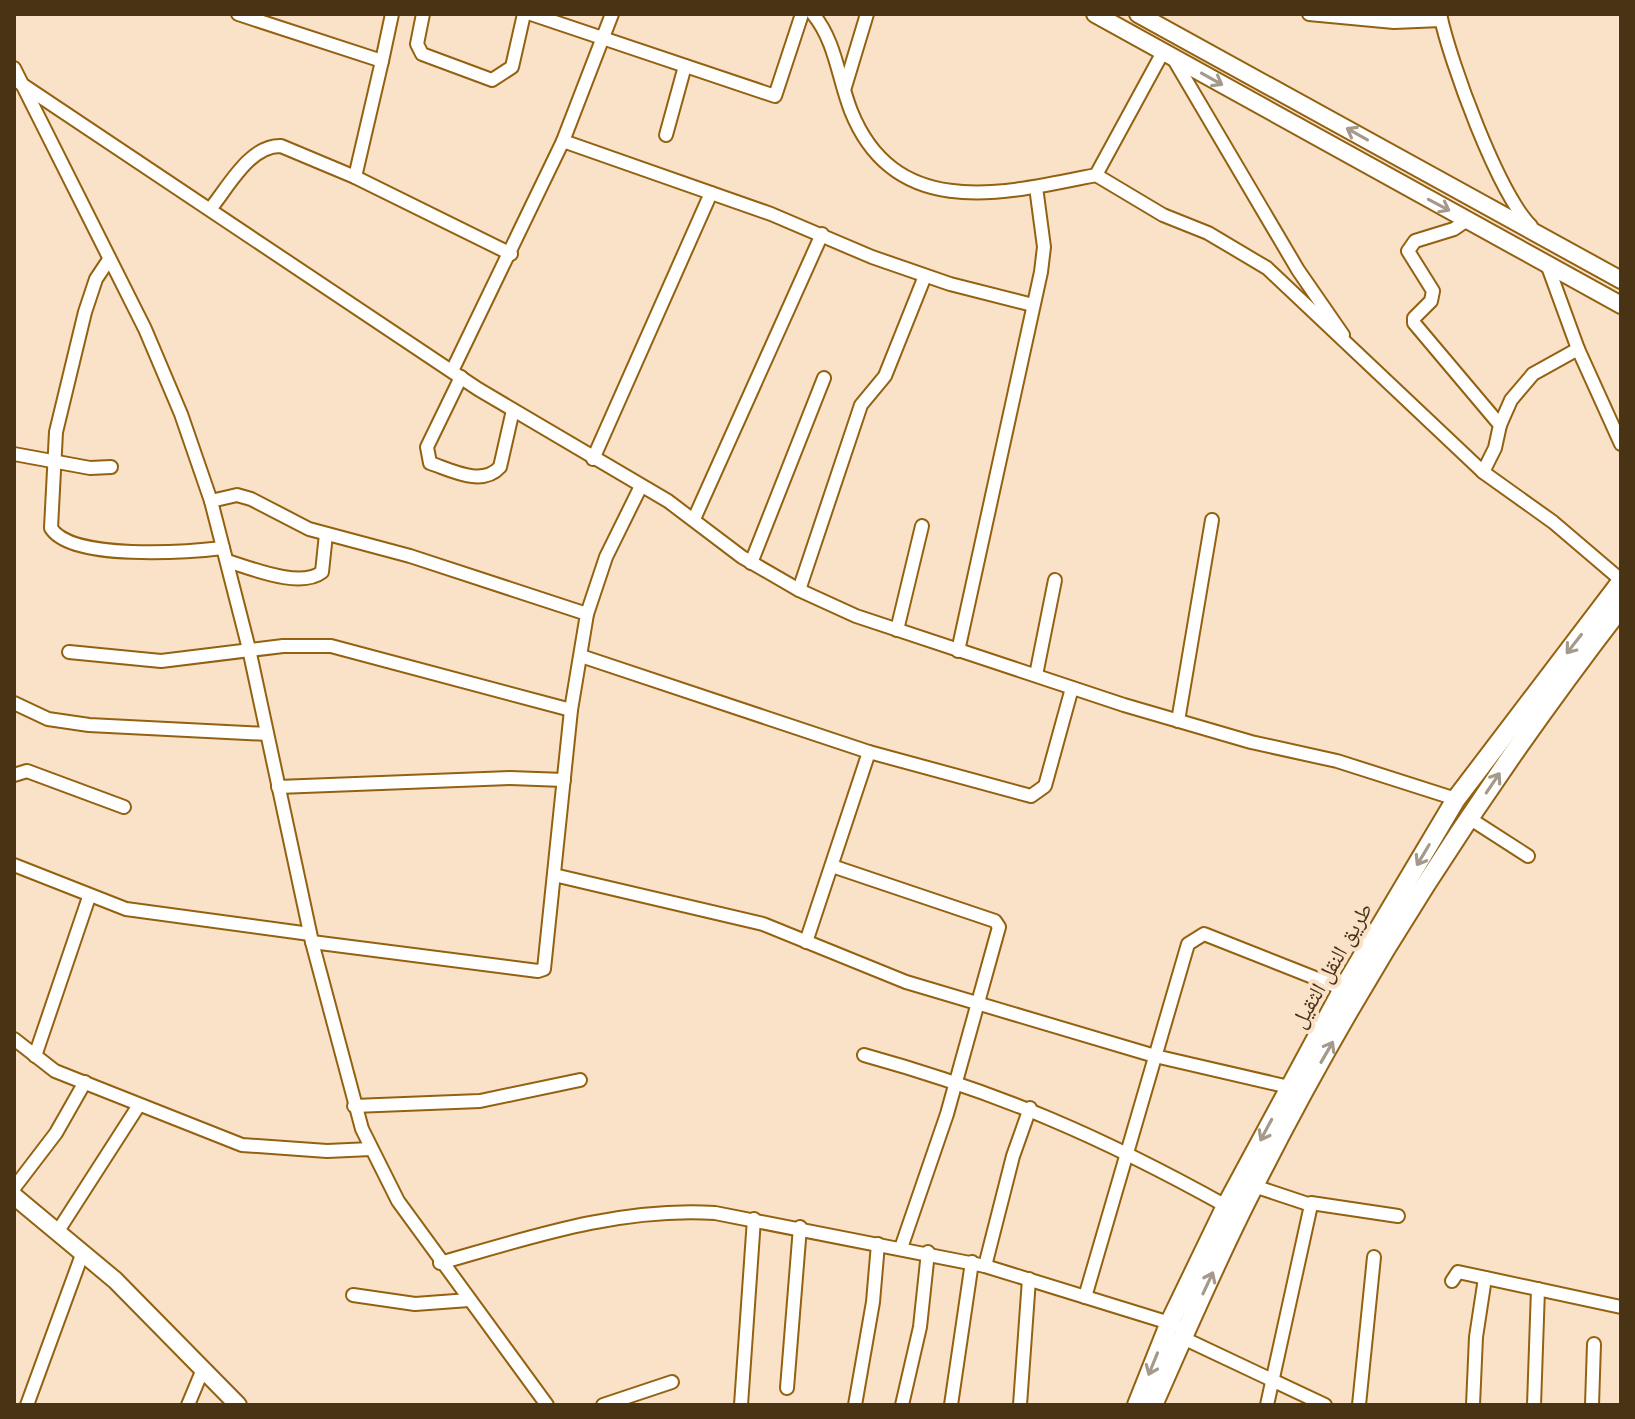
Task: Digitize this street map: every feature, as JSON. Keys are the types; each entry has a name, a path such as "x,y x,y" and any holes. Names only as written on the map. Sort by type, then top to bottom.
{"highway":[{"name":"طريق النقل الثقيل","path":"1153,1405 1226,1206 1343,989 1456,799 1621,581"},
{"name":"طريق النقل الثقيل","path":"1137,1405 1382,956 1469,818 1621,607"}],"main road":[{"path":"1095,14 1621,305"},
{"path":"1138,14 1621,280"},
{"path":"14,1196 83,1252 238,1405"}],"street":[{"path":"238,14 382,61"},
{"path":"355,177 392,14"},
{"path":"423,14 417,44 422,54 492,80 512,67 524,14"},
{"path":"531,14 775,96 802,14"},
{"path":"513,410 500,467 496,472 488,477 463,474 430,463 426,456 427,447 456,374 563,141 612,14"},
{"path":"813,14 835,54 844,89 864,136 877,156 898,175 934,190 970,192 1036,187 1096,175 1163,215 1208,233 1267,268 1321,321 1345,338 1483,472 1553,522 1621,581"},
{"path":"844,89 867,14"},
{"path":"1309,14 1394,22 1441,17 1471,108 1510,199 1541,236"},
{"path":"1096,175 1168,55 1298,270 1345,338"},
{"path":"666,135 685,66"},
{"path":"14,68 17,80 145,329 181,414 211,501 249,649 311,938 354,1106 371,1149 398,1201 440,1263 547,1405"},
{"path":"17,80 456,374 694,519 751,563 799,590 897,630 1072,688 1178,721 1350,765 1456,799"},
{"path":"563,141 822,234 925,276 1033,305"},
{"path":"211,208 257,152 269,146 281,146 355,177 511,254"},
{"path":"958,651 1044,247 1036,187"},
{"path":"593,459 711,193"},
{"path":"1467,220 1454,229 1415,241 1409,247 1433,291 1431,301 1414,320 1500,425"},
{"path":"694,519 822,234"},
{"path":"108,261 96,279 85,312 56,432 51,528 56,537 86,547 225,555 291,577 316,576 322,572 326,534"},
{"path":"1547,264 1578,349 1621,444"},
{"path":"799,590 861,405 890,366 925,276"},
{"path":"1483,472 1514,395 1533,374 1578,349"},
{"path":"751,563 824,378"},
{"path":"14,454 90,468 111,467"},
{"path":"14,865 89,897 161,916 541,971 546,965 571,710 587,614 606,557 641,486"},
{"path":"211,501 237,495 251,499 284,519 326,534 410,556 587,614"},
{"path":"1178,721 1212,520"},
{"path":"897,630 922,526"},
{"path":"1036,675 1055,580"},
{"path":"69,652 161,661 311,644 357,650 571,710"},
{"path":"581,656 869,752 1031,796 1045,786 1072,688"},
{"path":"14,703 48,719 89,725 267,734"},
{"path":"806,942 869,752"},
{"path":"14,775 27,771 124,807"},
{"path":"278,787 510,778 564,780"},
{"path":"1469,818 1528,856"},
{"path":"832,866 997,923 997,935 957,1081 901,1248"},
{"path":"554,875 763,924 906,982 1155,1056 1289,1087"},
{"path":"35,1056 89,897"},
{"path":"1085,1297 1188,944 1204,934 1343,989"},
{"path":"14,1039 55,1071 242,1145 327,1151 371,1149"},
{"path":"864,1055 957,1081 1030,1108 1129,1152 1226,1206"},
{"path":"354,1106 480,1101 580,1080"},
{"path":"14,1188 56,1133 85,1082"},
{"path":"58,1231 139,1105"},
{"path":"951,1405 978,1264 1030,1108"},
{"path":"1254,1186 1311,1203 1398,1216"},
{"path":"1267,1405 1311,1203"},
{"path":"440,1263 631,1214 681,1211 754,1219 928,1252 1085,1297 1180,1330 1272,1383 1325,1405"},
{"path":"741,1405 754,1219"},
{"path":"787,1388 800,1227"},
{"path":"855,1405 873,1302 878,1244"},
{"path":"27,1405 31,1385 83,1252"},
{"path":"902,1405 920,1327 928,1252"},
{"path":"1359,1405 1374,1257"},
{"path":"1452,1281 1458,1272 1621,1307"},
{"path":"1473,1405 1476,1337 1485,1278"},
{"path":"1020,1405 1029,1279"},
{"path":"1534,1405 1538,1289"},
{"path":"353,1295 415,1304 469,1300"},
{"path":"1592,1405 1594,1344"},
{"path":"188,1405 203,1369"},
{"path":"603,1405 672,1382"}]}
